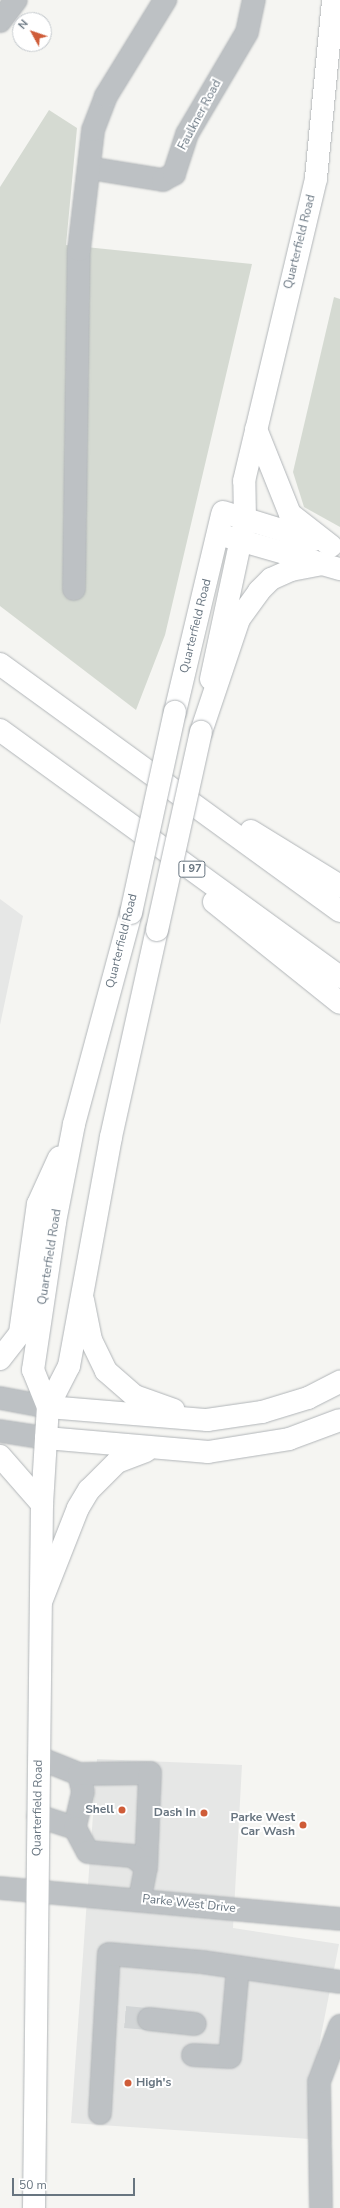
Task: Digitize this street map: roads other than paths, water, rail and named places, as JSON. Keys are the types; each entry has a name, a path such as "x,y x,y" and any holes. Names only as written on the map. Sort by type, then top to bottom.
{"main road":[{"name":"Quarterfield Road","path":"34,2208 42,1504 48,1407 70,1366 111,1137 200,732 239,540 245,520 244,480 316,178 333,0"},
{"path":"256,429 290,514 333,557"},
{"name":"Quarterfield Road","path":"48,1407 33,1370 74,1124 131,913 175,712 223,512 244,480"},
{"path":"223,512 333,557"},
{"path":"218,534 239,540 333,557"},
{"path":"200,732 239,619 249,603 271,579 291,570 333,557"},
{"path":"0,664 340,911"},
{"path":"74,719 340,886"},
{"name":"I 97","path":"0,730 340,977"},
{"path":"45,762 340,1003"},
{"path":"0,1359 20,1333 38,1204 74,1124"},
{"path":"83,1300 91,1340 106,1371 118,1384 151,1403 208,1420"},
{"path":"48,1407 208,1420 262,1412 308,1398 340,1382"},
{"path":"46,1438 151,1449 208,1452 254,1448 289,1440 340,1420"},
{"path":"41,1602 78,1508 89,1490 117,1462 151,1449"},
{"path":"0,1456 42,1504"}],"street":[{"path":"0,20 16,0"},
{"path":"74,589 79,250 93,130 106,96 166,0"},
{"name":"Faulkner Road","path":"89,168 163,180 174,174 187,134 247,32 254,0"},
{"path":"0,1398 48,1407"},
{"path":"0,1431 46,1438"},
{"path":"39,1758 80,1774 150,1773 146,1867 140,1899"},
{"path":"80,1774 83,1792 75,1828 88,1852 133,1856 146,1867"},
{"path":"38,1816 75,1828"},
{"name":"Parke West Drive","path":"0,1888 140,1899 340,1919"},
{"path":"100,2113 116,2015 109,1954 238,1967 340,1982"},
{"path":"193,2054 230,2057 238,1967"},
{"path":"149,2019 195,2024"},
{"path":"321,2208 318,2082 340,2026"}],"tunnel":[{"path":"125,2017 149,2019"}],"place":[{"name":"Shell","path":"122,1810"},
{"name":"Dash In","path":"204,1813"},
{"name":"Parke West Car Wash","path":"303,1825"},
{"name":"High's","path":"128,2083"}]}
